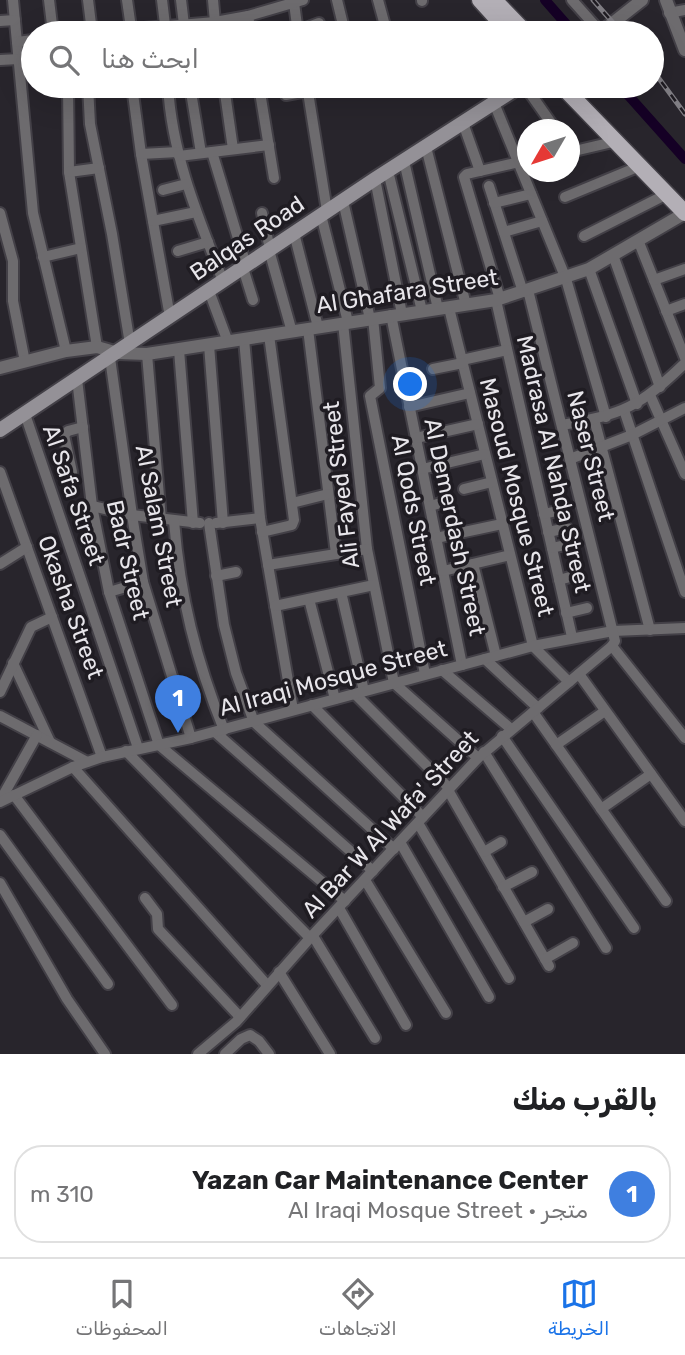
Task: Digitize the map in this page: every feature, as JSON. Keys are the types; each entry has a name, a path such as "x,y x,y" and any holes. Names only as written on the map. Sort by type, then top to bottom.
{"main road":[{"path":"491,4 503,21"},
{"path":"491,4 512,21"},
{"name":"Balqas Road","path":"0,430 381,175 502,98"},
{"path":"574,98 685,213"},
{"path":"586,98 685,201"}],"street":[{"path":"13,0 21,81"},
{"path":"48,0 51,21"},
{"path":"88,0 91,21"},
{"path":"127,0 128,21"},
{"path":"162,0 165,21"},
{"path":"181,0 183,21"},
{"path":"213,0 215,21"},
{"path":"337,0 342,21"},
{"path":"378,0 384,21"},
{"path":"572,0 588,21"},
{"path":"607,21 631,0"},
{"path":"611,21 642,0"},
{"path":"233,21 290,2 295,21"},
{"path":"668,6 685,10"},
{"path":"668,6 685,49"},
{"path":"248,16 249,21"},
{"path":"0,21 15,20"},
{"path":"17,42 21,42"},
{"path":"0,60 19,59"},
{"path":"23,98 31,191 43,257 66,351"},
{"path":"0,368 66,351 97,347 69,172 68,98"},
{"name":"Al Salam Street","path":"88,98 88,112 99,168 119,352 132,515 143,582 191,738"},
{"path":"134,98 170,317"},
{"path":"170,98 178,154 186,184 223,281"},
{"path":"191,98 193,114 245,266 253,300"},
{"path":"226,98 233,149"},
{"path":"261,98 274,178"},
{"name":"Ali Fayed Street","path":"308,98 324,213 345,323 367,549 394,683"},
{"path":"534,98 548,119"},
{"path":"494,103 517,149"},
{"path":"463,123 480,172 517,163"},
{"path":"580,149 617,141"},
{"path":"141,154 207,152 269,145"},
{"path":"426,147 466,305"},
{"name":"Masoud Mosque Street","path":"404,161 444,308 462,361 533,646 569,682"},
{"path":"565,197 640,166"},
{"path":"69,172 99,168"},
{"name":"Madrasa Al Nahda Street","path":"480,172 467,174 464,179 498,300 572,637"},
{"path":"381,175 422,311"},
{"name":"Al Demerdash Street","path":"381,175 409,407 462,665"},
{"path":"528,182 566,279 600,418 602,448 650,630"},
{"path":"163,190 186,184"},
{"name":"Naser Street","path":"489,186 526,291 613,631"},
{"path":"494,203 531,194"},
{"path":"584,236 667,194"},
{"path":"343,201 371,319"},
{"path":"153,221 196,212"},
{"path":"262,213 292,332"},
{"name":"Al Ghafara Street","path":"97,347 147,354 498,300 589,269 685,213"},
{"path":"0,214 13,261 13,301 25,362"},
{"path":"504,232 542,221"},
{"path":"295,233 313,328 336,554"},
{"path":"562,425 600,418 637,404 660,387 685,360 681,338 666,311 638,240"},
{"path":"178,251 208,242"},
{"path":"43,257 81,248"},
{"path":"613,255 660,387"},
{"path":"589,269 637,404"},
{"path":"654,281 685,269"},
{"path":"209,291 228,342"},
{"path":"666,311 685,304"},
{"name":"Al Qods Street","path":"371,319 380,388 370,397 425,674"},
{"path":"262,532 292,525 294,520 270,335"},
{"path":"244,339 260,518 293,710"},
{"path":"209,345 223,523"},
{"path":"433,369 507,349"},
{"path":"178,350 193,523"},
{"path":"147,354 161,520"},
{"name":"Badr Street","path":"77,379 92,506 109,592 159,745"},
{"path":"409,407 470,393"},
{"path":"650,395 684,469"},
{"path":"570,459 632,435 685,408"},
{"path":"624,410 685,592"},
{"name":"Al Safa Street","path":"25,414 138,748"},
{"path":"416,438 478,424"},
{"path":"72,472 64,435 68,431 83,427"},
{"path":"422,469 485,454"},
{"name":"Okasha Street","path":"0,472 4,500 27,547 102,757"},
{"path":"464,489 492,482"},
{"path":"292,503 328,494"},
{"path":"430,506 449,501"},
{"path":"92,506 161,520 193,523 223,523 260,518"},
{"path":"544,513 561,510"},
{"path":"174,521 177,564 189,626 220,731 369,875 446,1013"},
{"path":"209,523 224,625 236,673 254,722 397,846 489,997"},
{"path":"436,538 502,524"},
{"path":"548,533 567,528"},
{"path":"552,548 569,544"},
{"path":"0,564 27,547"},
{"path":"268,565 367,549"},
{"path":"443,571 510,555"},
{"path":"473,564 490,658 535,710 556,745 666,901"},
{"path":"216,576 236,572"},
{"path":"559,580 577,575"},
{"path":"109,592 143,582"},
{"path":"275,606 374,585"},
{"path":"341,592 359,692 448,789 547,962 573,943"},
{"path":"309,599 335,699"},
{"path":"566,613 587,608"},
{"path":"0,692 33,625 52,617"},
{"name":"Al Iraqi Mosque Street","path":"0,801 73,767 102,757 220,731 533,646 613,631 685,628"},
{"path":"613,631 615,636 612,646 685,738"},
{"name":"Al Bar W Al Wafa' Street","path":"198,1054 240,1017 278,972 481,755 612,646"},
{"path":"13,663 50,743"},
{"path":"442,670 507,732 634,929"},
{"path":"579,674 685,821"},
{"path":"394,683 481,755 606,948"},
{"path":"312,705 421,820 509,978"},
{"path":"556,745 606,711"},
{"path":"0,716 87,762"},
{"path":"0,801 37,736"},
{"path":"159,745 342,904 406,1025"},
{"path":"126,751 311,937 375,1038"},
{"path":"73,767 267,985"},
{"path":"601,808 651,774"},
{"path":"14,795 172,1005"},
{"path":"0,835 108,984"},
{"path":"484,852 501,842"},
{"path":"503,887 532,872"},
{"path":"0,883 67,999 105,1054"},
{"path":"145,898 157,914 158,929 240,1017"},
{"path":"524,922 548,909"},
{"path":"278,972 330,1054"},
{"path":"225,1054 250,1035 259,1041 269,1054"}],"waterway":[{"path":"545,0 563,21"},
{"path":"631,98 685,159"}],"railway":[{"path":"593,0 611,21"},
{"path":"664,85 685,114"}],"place":[{"name":"Yazan Car Maintenance Center","path":"178,733"}]}
